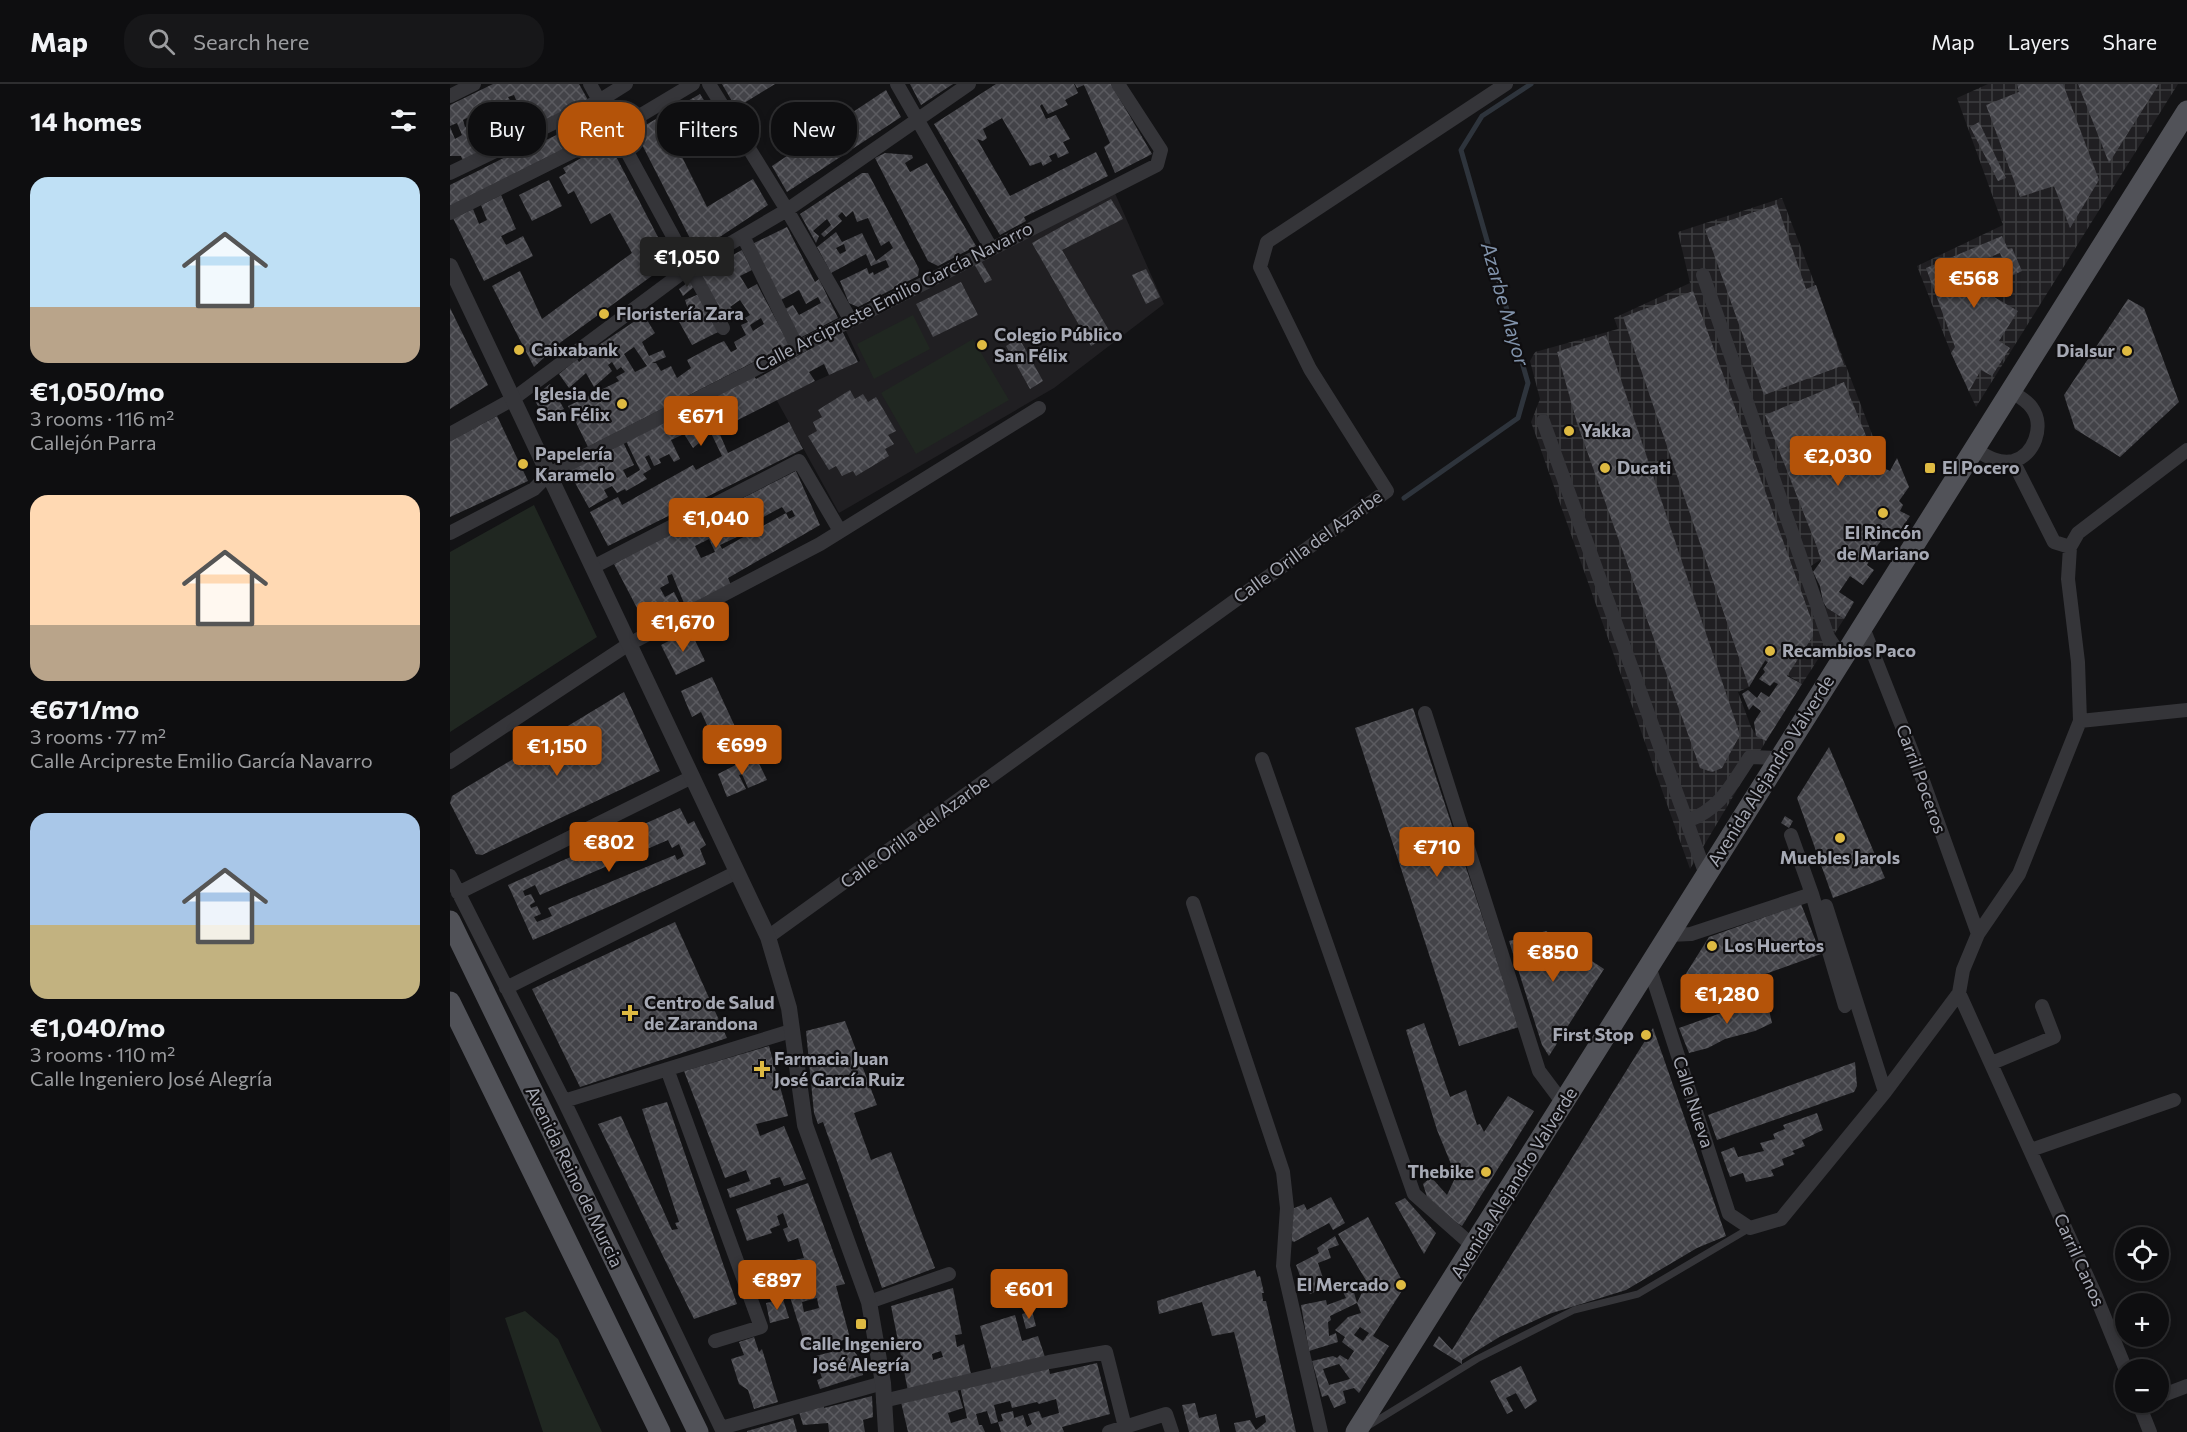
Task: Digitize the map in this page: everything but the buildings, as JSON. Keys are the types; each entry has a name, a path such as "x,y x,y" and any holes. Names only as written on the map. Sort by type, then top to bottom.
{"main road":[{"name":"Avenida Alejandro Valverde","path":"1357,1432 1778,758 2187,111"},
{"name":"Avenida Reino de Murcia","path":"450,921 698,1432"},
{"name":"Avenida Reino de Murcia","path":"450,1002 660,1432"}],"street":[{"path":"450,96 474,84"},
{"path":"590,84 599,101"},
{"path":"450,173 599,101 626,84"},
{"path":"645,113 693,84"},
{"path":"709,84 787,210 850,320"},
{"path":"897,84 991,248"},
{"path":"450,434 513,399 690,267 787,210 969,84"},
{"name":"Calle Arcipreste Emilio García Navarro","path":"450,533 534,489 549,474 1157,165 1161,150 1118,84"},
{"name":"Calle Orilla del Azarbe","path":"768,938 1388,491 1310,369 1260,267 1267,242 1506,84"},
{"path":"450,213 564,156"},
{"path":"630,156 723,328"},
{"path":"743,236 797,347"},
{"path":"450,266 456,293 513,399 768,938 787,999 805,1125 869,1302 883,1383 886,1432"},
{"path":"1703,275 1828,637 1842,658"},
{"path":"1974,449 1990,459 2013,461 2027,453 2032,446 2037,422 2032,407 2010,391"},
{"path":"450,762 629,644 840,531 1039,408"},
{"path":"1543,420 1707,875"},
{"path":"1750,1228 1780,1219 1884,1092 1959,993 1962,970 1978,934 2019,874 2080,721 2078,662 2068,579 2070,548 2078,533 2187,450"},
{"path":"592,567 799,461 840,531"},
{"path":"2013,461 2054,542 2070,548"},
{"name":"Carril Poceros","path":"1862,625 1918,767 1978,934"},
{"path":"2080,721 2187,710"},
{"path":"1425,713 1539,1071 1563,1104"},
{"path":"1687,822 1706,814 1721,801 1750,757 1778,758"},
{"path":"1262,759 1414,1194 1474,1247"},
{"path":"458,892 692,777"},
{"path":"1791,835 1812,894 1845,1006"},
{"path":"506,988 737,872"},
{"path":"450,876 564,1101 722,1430 883,1383"},
{"path":"1669,935 1690,934 1812,894"},
{"path":"1193,903 1283,1172 1287,1208 1283,1266 1321,1432"},
{"path":"1826,906 1884,1092"},
{"name":"Calle Nueva","path":"1649,966 1729,1214 1750,1228"},
{"name":"Carril Canos","path":"1959,993 2096,1294 2122,1359"},
{"path":"1992,1063 2054,1037 2042,1006"},
{"path":"564,1101 791,1030"},
{"path":"667,1069 761,1327 715,1341"},
{"path":"2031,1150 2174,1100"},
{"path":"869,1302 949,1274"},
{"path":"884,1401 1106,1352 1125,1427"},
{"path":"2169,1393 2187,1386"},
{"path":"2143,1413 2150,1432"},
{"path":"1109,1432 1167,1414 1172,1432"}],"lane":[{"path":"1357,1432 1477,1359 1574,1310 1638,1293 1750,1228"}],"shaded area":[{"path":"1988,84 2178,84 1976,407 1951,353 1917,266 2003,225 1957,98"},
{"name":"Colegio Público San Félix","path":"1114,191 1164,304 1054,388 839,513 776,399 860,361 845,329"},
{"path":"1782,198 1883,463 1823,558 1811,566 1822,605 1844,619 1802,684 1765,661 1749,687 1738,692 1751,727 1756,735 1766,741 1690,869 1531,422 1540,399 1530,361 1535,352 1618,329 1614,318 1690,283 1678,232"},
{"path":"913,315 930,349 874,379 857,344"},
{"path":"973,339 1009,400 916,454 881,393"},
{"path":"534,505 597,637 450,732 450,552"},
{"path":"525,1311 558,1339 602,1432 543,1432 505,1318"}],"waterway":[{"name":"Azarbe Mayor","path":"1404,498 1518,418 1528,383 1461,150 1482,116 1531,84"}],"place":[{"name":"Floristería Zara","path":"604,314"},
{"name":"Colegio Público San Félix","path":"982,345"},
{"name":"Caixabank","path":"519,350"},
{"name":"Dialsur","path":"2127,351"},
{"name":"Iglesia de San Félix","path":"622,404"},
{"name":"Yakka","path":"1569,431"},
{"name":"Papelería Karamelo","path":"523,464"},
{"name":"Ducati","path":"1605,468"},
{"name":"El Pocero","path":"1930,468"},
{"name":"El Rincón de Mariano","path":"1883,513"},
{"name":"Recambios Paco","path":"1770,651"},
{"name":"Muebles Jarols","path":"1840,838"},
{"name":"Los Huertos","path":"1712,946"},
{"name":"Centro de Salud de Zarandona","path":"630,1013"},
{"name":"First Stop","path":"1646,1035"},
{"name":"Farmacia Juan José García Ruiz","path":"762,1069"},
{"name":"Thebike","path":"1486,1172"},
{"name":"El Mercado","path":"1401,1285"},
{"name":"Calle Ingeniero José Alegría","path":"861,1324"}]}
